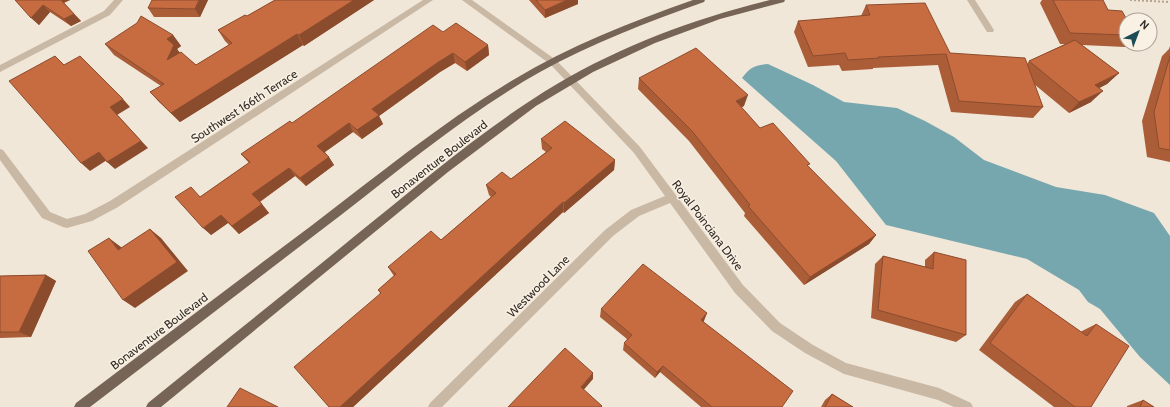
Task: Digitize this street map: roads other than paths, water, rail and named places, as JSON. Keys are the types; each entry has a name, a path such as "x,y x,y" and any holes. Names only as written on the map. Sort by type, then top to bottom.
{"main road":[{"name":"Bonaventure Boulevard","path":"80,407 434,138 515,82 552,62 658,14 701,0"},
{"name":"Bonaventure Boulevard","path":"152,407 460,156 534,103 570,81 619,56 674,33 732,12 781,0"}],"street":[{"path":"0,69 107,13 119,0"},
{"name":"Southwest 166th Terrace","path":"0,153 46,215 67,224 88,218 114,204 430,0"},
{"name":"Royal Poinciana Drive","path":"466,0 552,62 637,150 739,289 776,327 809,349 844,368 939,394 967,407"},
{"path":"971,0 990,30"},
{"name":"Westwood Lane","path":"434,407 609,233 635,213 671,198"}],"water":[{"path":"768,64 813,85 844,102 897,108 954,137 984,160 1056,187 1105,195 1154,213 1170,236 1170,385 1140,357 1100,309 1088,302 1079,290 1027,259 886,225 836,161 742,78 753,67"}]}
